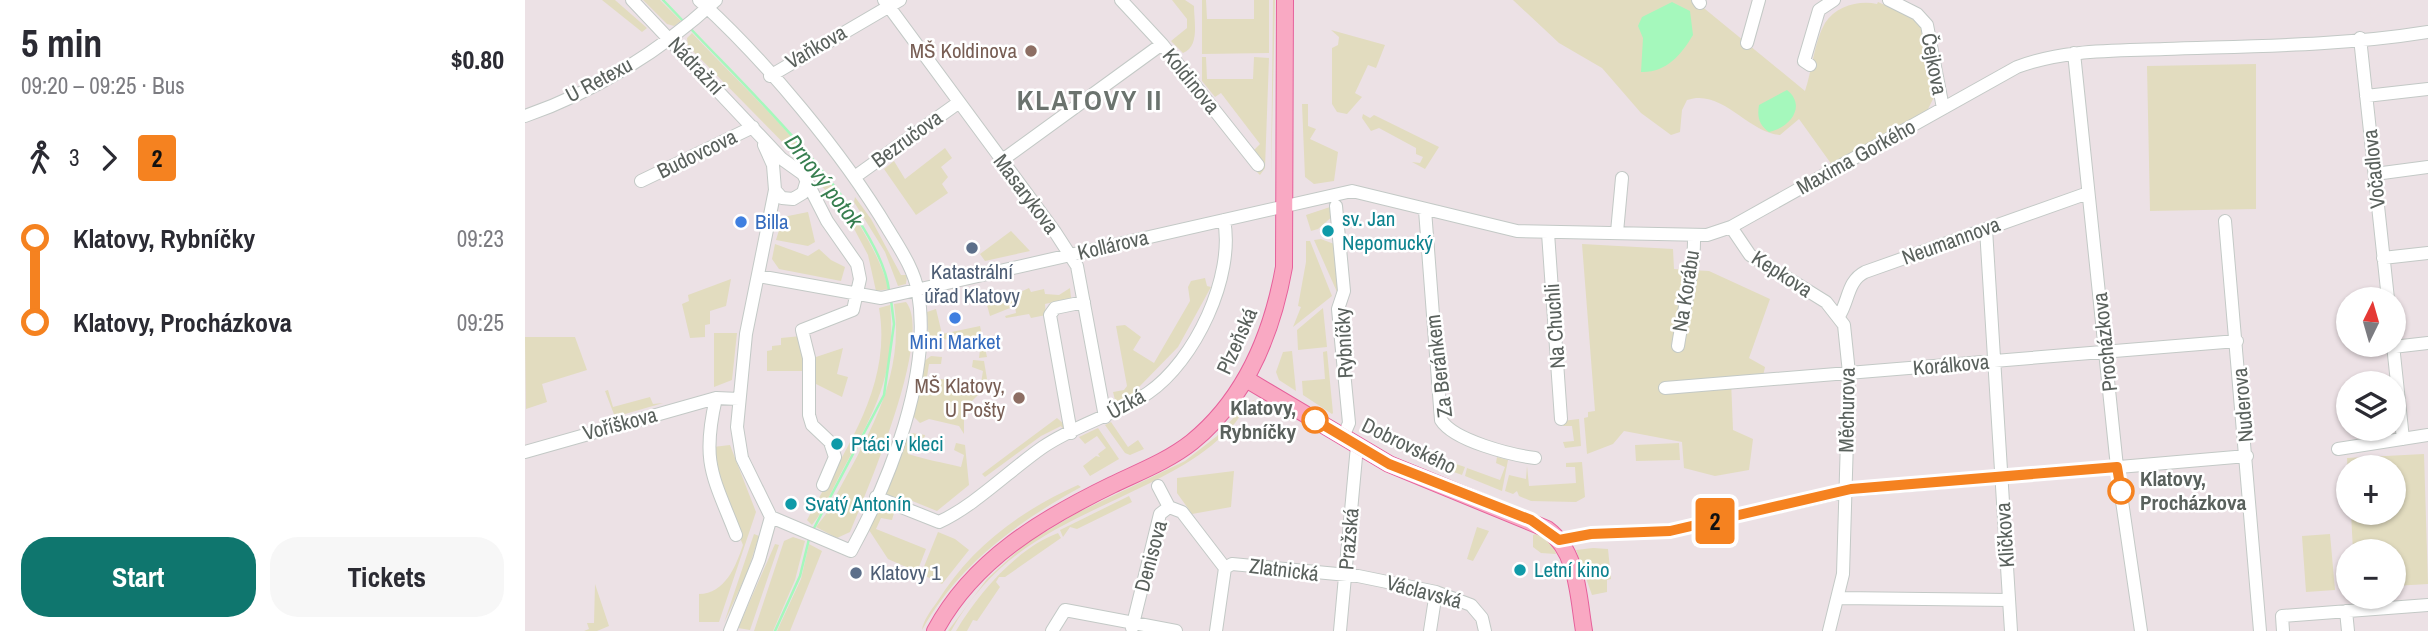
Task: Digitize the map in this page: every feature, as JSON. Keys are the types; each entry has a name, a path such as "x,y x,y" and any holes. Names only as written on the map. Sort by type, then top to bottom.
{"main road":[{"name":"Plzeňská","path":"935,631 971,580 1016,539 1069,506 1160,462 1192,442 1230,403 1246,379 1269,328 1284,267 1285,0"},
{"name":"Dobrovského","path":"1246,379 1357,446 1417,477 1540,524 1559,540"},
{"path":"1559,540 1571,562 1584,631"}],"street":[{"name":"Nádražní","path":"632,0 676,37 790,167 802,173 806,183 803,192 791,199 767,233"},
{"name":"Koldinova","path":"1121,0 1162,44 1258,165"},
{"path":"1747,43 1759,0"},
{"path":"1811,65 1804,61 1820,5 1834,0"},
{"name":"Čejkova","path":"1889,0 1917,14 1927,24 1943,108"},
{"name":"Vaňkova","path":"770,76 891,2"},
{"name":"Masarykova","path":"891,2 958,103 1077,266 1105,416"},
{"name":"U Retexu","path":"525,116 603,80 676,37 705,6"},
{"path":"705,6 770,76 856,176 905,258 918,289 920,338 914,382 900,438 851,551 771,517 759,560 730,631"},
{"name":"Maxima Gorkého","path":"1285,207 1352,191 1500,229 1548,233 1617,232 1694,236 1731,227 2017,66 2074,53 2284,45 2428,32"},
{"name":"Vočadlova","path":"2360,38 2387,287"},
{"path":"1001,161 1162,44"},
{"name":"Procházkova","path":"2074,53 2108,352 2117,467 2141,631"},
{"path":"2366,96 2428,89"},
{"name":"Bezručova","path":"856,176 958,103"},
{"name":"Nádražní","path":"755,129 773,165 774,185 759,276 746,329 737,435 745,466 771,517"},
{"name":"Budovcova","path":"641,181 755,129"},
{"path":"790,167 779,171 774,185 791,199 805,202 827,221"},
{"path":"2375,174 2428,167"},
{"path":"1617,232 1622,178"},
{"path":"806,183 860,271 859,294 849,314 802,330 809,358 809,415 812,425 826,436 835,457 823,485"},
{"name":"Neumannova","path":"1839,316 1857,276 2088,193"},
{"name":"Rybníčky","path":"1336,206 1344,291 1338,309 1349,424 1343,437"},
{"name":"Kollárova","path":"759,276 880,298 1285,207"},
{"name":"Za Beránkem","path":"1425,209 1441,420 1445,426 1464,436 1510,455 1535,458"},
{"name":"Úzká","path":"876,497 939,522 1046,445 1154,388 1178,365 1188,350 1225,271 1227,246 1224,220"},
{"name":"Nuderova","path":"2225,221 2248,456 2260,631"},
{"name":"Kepkova","path":"1731,227 1750,255 1826,302 1839,316"},
{"name":"Kličkova","path":"1986,229 2011,631"},
{"name":"Na Chuchli","path":"1548,233 1561,419"},
{"name":"Na Korábu","path":"1678,346 1688,280 1693,265 1694,236"},
{"path":"2383,258 2428,253"},
{"path":"1071,433 1049,315 1055,308 1084,302"},
{"name":"Měchurova","path":"1829,631 1839,598 1849,373 1847,338 1839,316"},
{"name":"Korálkova","path":"1665,388 2237,341"},
{"path":"2406,345 2428,343"},
{"path":"716,398 709,433 710,465 736,535"},
{"name":"Voříškova","path":"525,452 716,398 739,399"},
{"path":"2406,439 2428,435"},
{"path":"2338,449 2390,441"},
{"name":"Pražská","path":"1340,631 1357,446"},
{"path":"1559,540 1591,534 1670,531 1845,491 2248,456"},
{"name":"Denisova","path":"1132,627 1160,514 1168,507 1158,486"},
{"path":"1168,507 1182,512 1225,569 1216,631"},
{"name":"Zlatnická","path":"1225,569 1232,564 1346,577"},
{"name":"Václavská","path":"1346,577 1358,576 1436,592 1471,604 1482,618 1485,631"},
{"path":"1430,631 1436,592"},
{"path":"1839,598 2010,600"},
{"path":"2283,631 2282,616 2428,605"},
{"path":"1052,631 1065,610 1132,627 1176,631"},
{"path":"2346,611 2348,631"}],"shaded area":[{"path":"602,0 615,0 647,28 642,32"},
{"path":"643,0 660,0 681,21 674,26 667,24"},
{"path":"1172,0 1185,0 1194,6 1194,39 1192,45 1183,53 1171,41 1187,28 1187,19"},
{"path":"1202,0 1206,0 1207,19 1254,19 1254,0 1269,0 1269,53 1202,54"},
{"path":"1273,0 1275,0 1271,179"},
{"path":"1513,0 1694,0 1805,91 1818,39 1825,23 1842,8 1878,2 1909,16 1921,26 1928,40 1934,97 1927,111 1832,165 1799,119 1780,135 1756,127 1712,100 1687,100 1682,110 1680,132 1671,135 1641,113 1602,68 1559,43"},
{"path":"1672,2 1690,11 1693,35 1665,66 1650,72 1641,72 1643,38 1638,26 1642,17"},
{"path":"1331,30 1385,45 1376,68 1368,65 1355,93 1362,97 1347,114 1337,112 1332,104 1332,48 1338,45 1339,37"},
{"path":"692,33 776,120 832,185 856,219 875,254 889,289 876,291 868,255 851,223 807,167 688,46 687,38"},
{"path":"1202,57 1206,57 1207,79 1253,79 1254,57 1269,58 1265,168 1260,175 1255,170 1254,150 1260,144 1221,93 1215,97 1202,81"},
{"path":"2256,64 2256,209 2150,211 2147,66"},
{"path":"1787,90 1796,103 1793,116 1777,130 1769,132 1759,120 1759,105"},
{"path":"1302,104 1308,104 1308,126 1316,129 1310,139 1338,152 1334,181 1314,184 1305,177"},
{"path":"1363,114 1370,118 1374,115 1439,147 1425,169 1412,162 1420,163 1423,157 1416,154 1416,148 1379,128 1371,131 1362,118"},
{"path":"945,148 952,158 941,167 948,177 942,184 948,193 916,215 884,169 894,161 905,179"},
{"path":"855,197 871,219 901,275 907,275 906,284 898,286 885,252 854,202"},
{"path":"1330,207 1334,215 1318,229 1311,231 1306,215"},
{"path":"808,212 815,242 808,246 776,240 783,217"},
{"path":"1011,231 1030,251 985,261 980,254"},
{"path":"1321,239 1334,244 1340,286 1337,292 1314,240"},
{"path":"1306,241 1310,241 1332,296 1293,327 1301,307 1298,306 1306,262"},
{"path":"775,244 808,256 819,249 831,260 845,267 841,281 779,269 772,259"},
{"path":"1582,244 1673,249 1674,269 1709,271 1770,299 1749,358 1765,367 1763,376 1731,380 1733,430 1753,439 1749,470 1715,476 1684,468 1682,442 1624,431 1613,444 1587,454 1584,418 1588,417 1588,412 1595,411"},
{"path":"1205,278 1207,286 1211,287 1178,347 1139,387 1142,392 1136,392 1116,404 1113,392 1124,390 1127,386 1116,326 1125,325 1141,337 1133,350 1154,363 1190,301 1188,287 1191,281"},
{"path":"731,279 726,306 710,311 710,324 705,325 705,337 690,338 682,304 689,301 688,295"},
{"path":"1029,288 1031,292 1044,289 1045,294 1059,295 1070,288 1071,298 1045,304 1046,315 1031,318 1029,314 1006,318 1005,316 1016,313 1015,306 990,316 985,298 1014,292 1016,294"},
{"path":"906,302 912,320 911,347 895,415 850,532 837,538 816,527 826,514 878,414 893,361 896,333 894,304"},
{"path":"890,305 890,352 880,393 863,432 812,525 807,520 849,445 872,393 879,365 879,308"},
{"path":"1323,308 1327,347 1298,350 1297,330"},
{"path":"936,309 942,334 980,326 987,357 979,358 980,350 974,343 943,339 937,345 929,343 927,312"},
{"path":"714,333 737,333 732,380 714,387"},
{"path":"801,336 805,371 767,371 767,351 772,350 772,346 781,345 781,338"},
{"path":"525,337 575,337 587,370 542,384 547,402 526,409"},
{"path":"843,348 837,374 848,377 842,397 816,384 813,358"},
{"path":"1292,351 1296,391 1279,380 1276,372 1283,352"},
{"path":"1327,351 1332,414 1303,395 1302,381 1325,379 1323,352"},
{"path":"931,356 942,357 941,364 929,364 927,377 981,383 983,371 972,367 973,360 984,361 988,385 964,409 964,434 959,426 929,419 920,423 913,416 923,362"},
{"path":"608,390 613,407 650,397 653,404 663,403 615,417 605,391"},
{"path":"1256,399 1224,435 1192,460 1026,548 999,570 974,597 951,631 948,631 987,579 1025,544 1077,513 1185,461 1217,436 1246,404"},
{"path":"1057,418 1066,426 1064,431 1061,426 1041,436 985,477 982,474"},
{"path":"1579,419 1581,446 1565,448 1563,442 1574,441 1572,426 1563,426 1562,421"},
{"path":"1111,422 1128,447 1138,440 1144,449 1130,455 1125,453 1105,425"},
{"path":"1098,428 1119,459 1090,476 1083,466 1096,456 1100,457 1098,454 1106,448 1097,436 1085,444 1079,437"},
{"path":"911,433 925,435 923,443 911,441 908,454 961,467 964,455 954,450 956,443 965,445 969,485 937,511 900,496 897,499 887,497 886,490 906,439"},
{"path":"1679,443 1680,460 1636,461 1635,445"},
{"path":"730,445 756,512 719,622 699,622 699,594 708,593 723,584 733,570 743,545 720,490 713,447"},
{"path":"1420,452 1465,467 1462,475 1418,459"},
{"path":"2424,454 2428,584 2406,585 2406,539 2352,539 2352,525 2406,525 2405,455"},
{"path":"1497,457 1508,460 1502,491 1465,476 1467,468 1500,480 1505,467 1496,463"},
{"path":"1582,462 1585,497 1576,502 1531,501 1519,496 1517,491 1513,494 1505,491 1509,475 1526,479 1527,466 1529,486 1576,483 1575,467 1566,467 1566,463"},
{"path":"1234,471 1231,507 1192,514 1177,493 1177,478"},
{"path":"1078,485 1081,487 1012,530 971,565 953,585 922,630 950,582 981,548 1017,519"},
{"path":"1129,496 1132,502 1077,529 1070,527 1063,537 1060,530"},
{"path":"884,509 894,513 892,520 881,518 876,529 926,549 917,572 888,559 869,530 876,513"},
{"path":"1477,527 1489,531 1473,561 1467,559"},
{"path":"938,532 955,539 969,550 942,584 921,574"},
{"path":"1058,533 1061,538 1005,577 999,577 996,582 1000,587 977,621 973,620 967,631 956,631 975,602 1000,574 1028,549"},
{"path":"1538,533 1553,543 1556,554 1541,553 1533,547 1533,535"},
{"path":"754,534 759,536 747,573 724,623"},
{"path":"2330,534 2335,590 2306,592 2302,536"},
{"path":"793,537 805,541 795,580 773,631 754,631 784,541"},
{"path":"775,544 779,545 750,630 738,628"},
{"path":"809,544 822,551 790,631 777,631 801,579"},
{"path":"1608,549 1611,579 1607,580 1607,592 1592,595 1576,550"},
{"path":"595,584 609,626 597,631 584,631 589,629 587,623 594,623"}],"waterway":[{"name":"Drnový potok","path":"663,0 685,23"},
{"name":"Drnový potok","path":"690,28 774,116 836,188 880,258 889,290"},
{"name":"Drnový potok","path":"813,530 884,395 894,324 891,300"},
{"name":"Drnový potok","path":"775,631 800,576 809,539"}],"bus line":[{"name":"2","path":"1315,420 1389,464 1540,524 1559,540 1591,534 1670,531 1851,489 2117,467 2121,491"}],"place":[{"name":"MŠ Koldinova","path":"1031,51"},
{"name":"Billa","path":"741,222"},
{"name":"sv. Jan Nepomucký","path":"1328,231"},
{"name":"Katastrální úřad Klatovy","path":"972,248"},
{"name":"Mini Market","path":"955,318"},
{"name":"MŠ Klatovy, U Pošty","path":"1019,398"},
{"name":"Klatovy, Rybníčky","path":"1315,420"},
{"name":"Ptáci v kleci","path":"837,444"},
{"name":"Klatovy, Procházkova","path":"2121,491"},
{"name":"Svatý Antonín","path":"791,504"},
{"name":"Letní kino","path":"1520,570"},
{"name":"Klatovy 1","path":"856,573"}],"district":[{"name":"KLATOVY II","path":"1090,100"}]}
